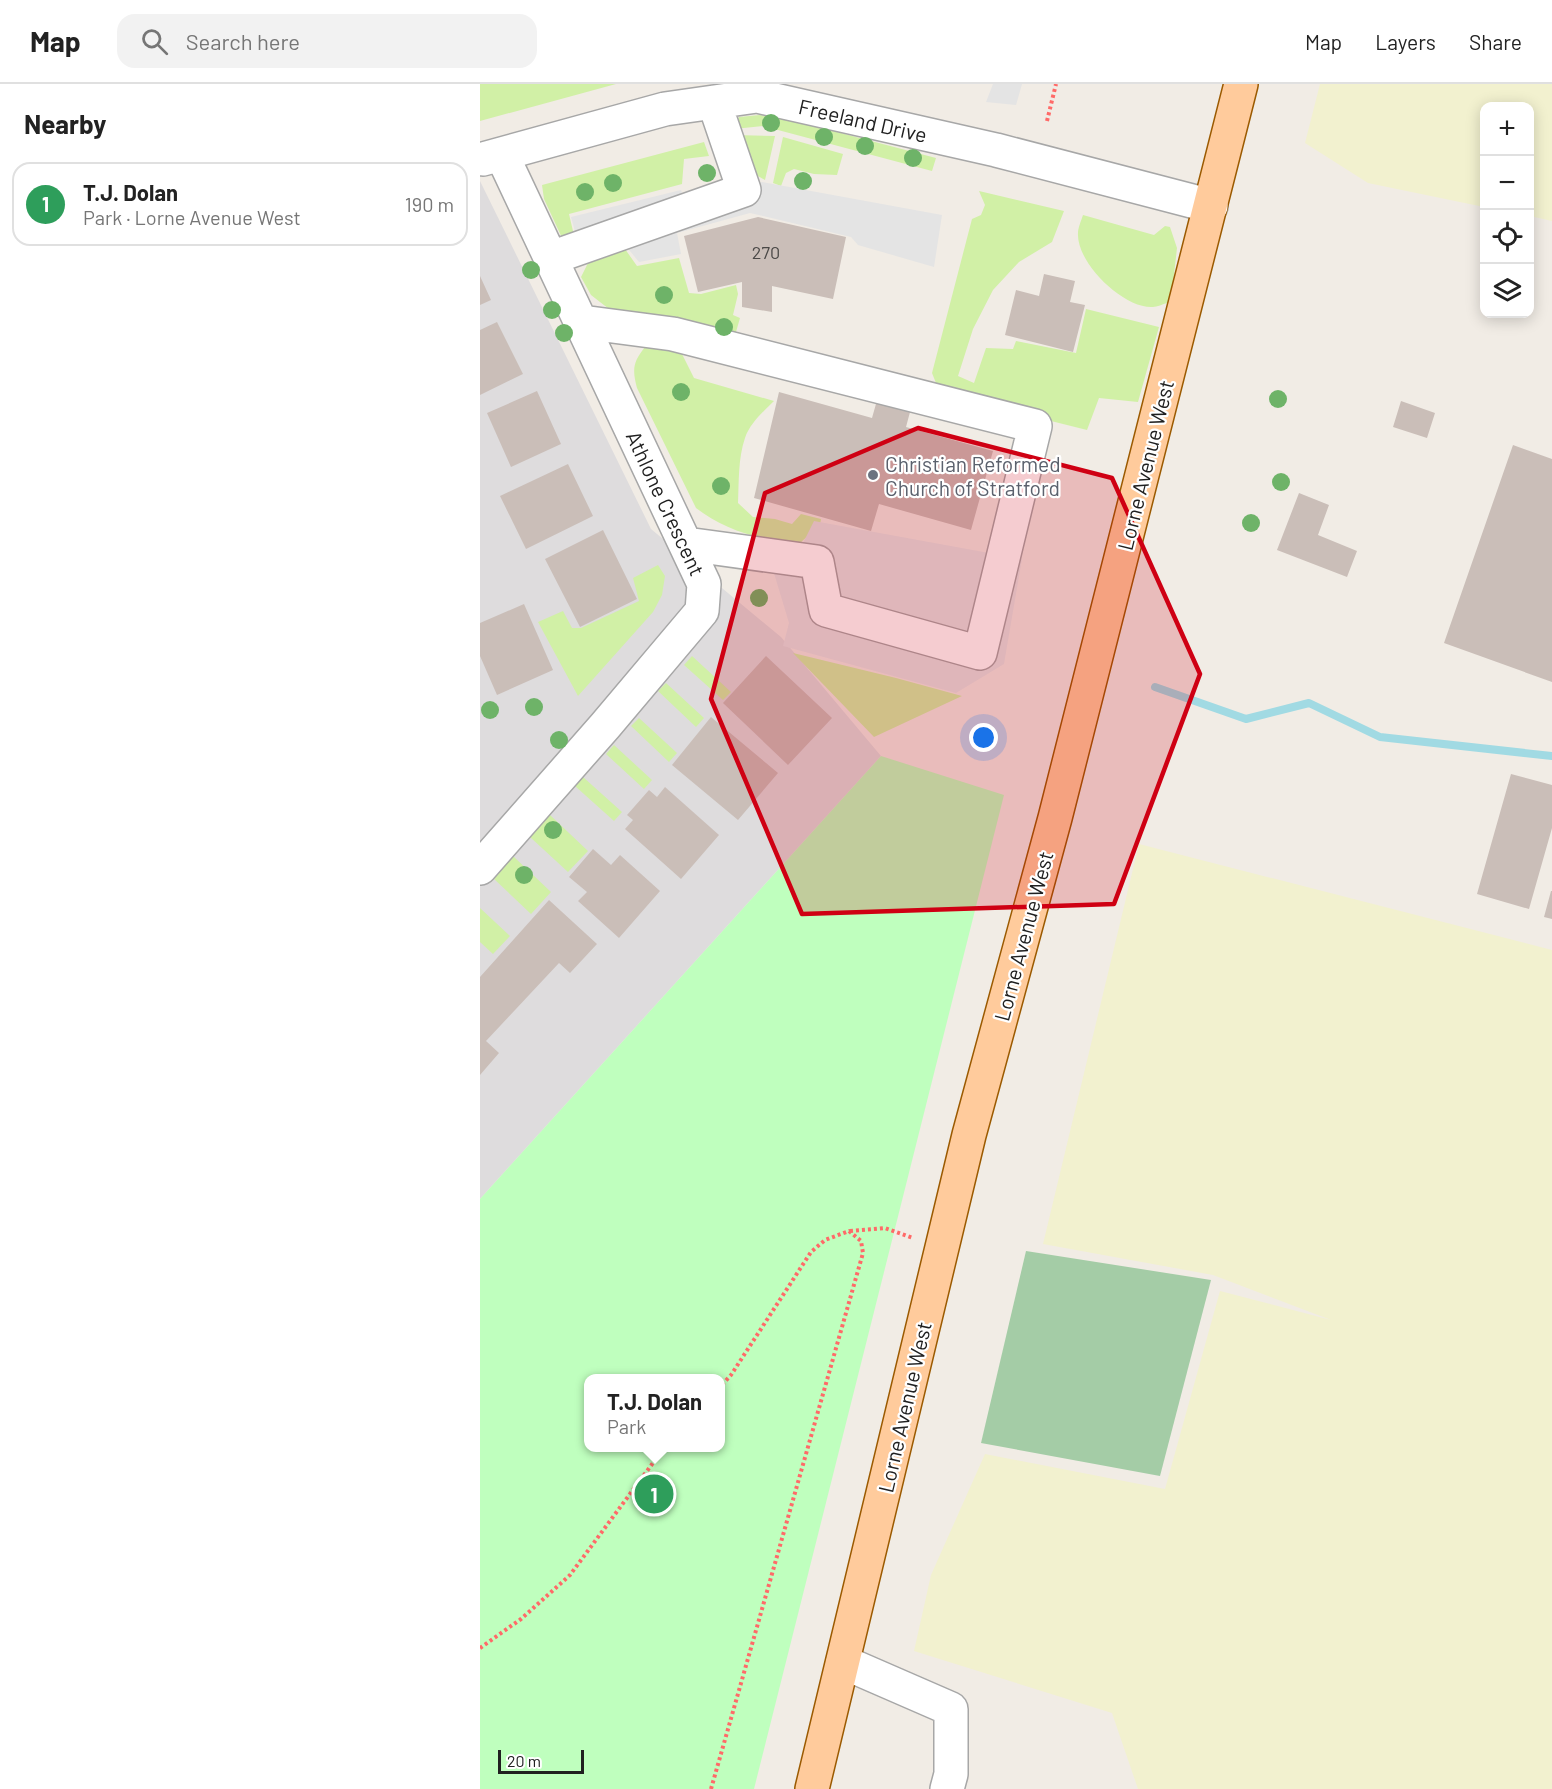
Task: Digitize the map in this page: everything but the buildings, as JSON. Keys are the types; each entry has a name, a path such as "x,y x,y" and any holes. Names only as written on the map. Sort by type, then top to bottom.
{"main road":[{"name":"Lorne Avenue West","path":"812,1789 969,1135 1055,818 1240,84"}],"street":[{"name":"Freeland Drive","path":"491,157 668,97 714,102 757,96 996,150 1210,206"},
{"path":"551,258 744,190 714,102"},
{"name":"Athlone Crescent","path":"480,868 607,724 702,611 704,584 551,258 491,157"},
{"path":"582,322 673,334 1035,426 980,653 826,610 817,562 686,544"},
{"path":"843,1662 951,1709 951,1774 947,1789"}],"path":[{"path":"1047,121 1056,84"},
{"path":"725,1382 811,1252 825,1240 849,1231 885,1228 942,1248"},
{"path":"711,1789 863,1253 861,1241 849,1231"},
{"path":"480,1648 521,1619 570,1575 661,1452"}],"highlighted area":[{"path":"918,428 1112,478 1200,674 1114,904 802,914 711,699 765,493"}],"shaded area":[{"path":"993,84 1022,84 1016,105 986,102"},
{"path":"480,181 651,529 781,637 881,756 480,1199"},
{"path":"762,182 942,215 934,267 858,245 851,237 750,213 677,233 681,254 639,262 625,245 583,260 571,217 681,190 691,215"},
{"path":"814,521 1022,559 1004,664 956,693 783,646 789,623 764,540 802,545"}],"green space":[{"path":"480,84 616,84 480,121"},
{"path":"1320,84 1552,84 1552,221 1534,217 1534,102 1480,102 1480,206 1368,183 1305,143"},
{"path":"760,115 795,121 936,158 932,171 763,126 734,129 739,117"},
{"path":"734,135 775,136 765,180 751,172"},
{"path":"783,137 843,154 837,175 814,174 794,169 786,173 781,186 773,183"},
{"path":"704,142 709,156 684,159 682,184 569,214 576,244 563,240 544,199 542,185"},
{"path":"979,191 1064,211 1052,242 1019,262 993,290 973,329 958,376 974,383 986,348 1013,349 1016,341 1076,353 1086,309 1159,327 1138,402 1099,398 1087,430 940,393 932,373 972,219 981,215 985,205"},
{"path":"1083,215 1154,235 1165,226 1170,227 1177,248 1172,292 1167,303 1155,307 1141,306 1116,292 1104,282 1093,270 1079,245 1078,231"},
{"path":"625,249 637,266 679,258 689,293 701,294 736,285 738,294 733,315 740,318 736,332 860,364 858,371 609,309 591,295 581,277 588,263 605,254"},
{"path":"678,346 694,378 774,401 754,422 745,438 740,462 738,503 753,517 775,519 792,524 801,514 821,519 820,525 800,543 772,540 745,533 719,523 696,508 637,388 634,376 636,362 645,347"},
{"path":"658,565 665,576 662,595 653,612 578,696 538,622 563,611 572,628 581,628 639,601 633,578"},
{"path":"793,653 896,678 962,696 874,737"},
{"path":"692,656 731,692 723,700 684,665"},
{"path":"666,683 704,718 696,727 658,691"},
{"path":"639,718 677,753 669,762 631,726"},
{"path":"614,745 652,780 644,789 606,754"},
{"path":"881,756 1004,795 754,1789 480,1789 480,1199"},
{"path":"583,777 622,812 614,821 575,786"},
{"path":"550,815 588,851 568,872 530,837"},
{"path":"1139,844 1552,950 1552,1789 1138,1789 1112,1713 914,1651 931,1575 985,1454 1165,1489 1220,1291 1331,1320 1213,1275 1043,1244"},
{"path":"513,856 551,892 531,914 493,878"},
{"path":"480,908 510,936 493,954 480,942"},
{"path":"1026,1251 1211,1280 1160,1476 981,1443"}],"waterway":[{"path":"1155,687 1246,719 1309,703 1380,737 1552,756"}],"place":[{"name":"Christian Reformed Church of Stratford","path":"873,475"},
{"name":"T.J. Dolan","path":"654,1494"}]}
